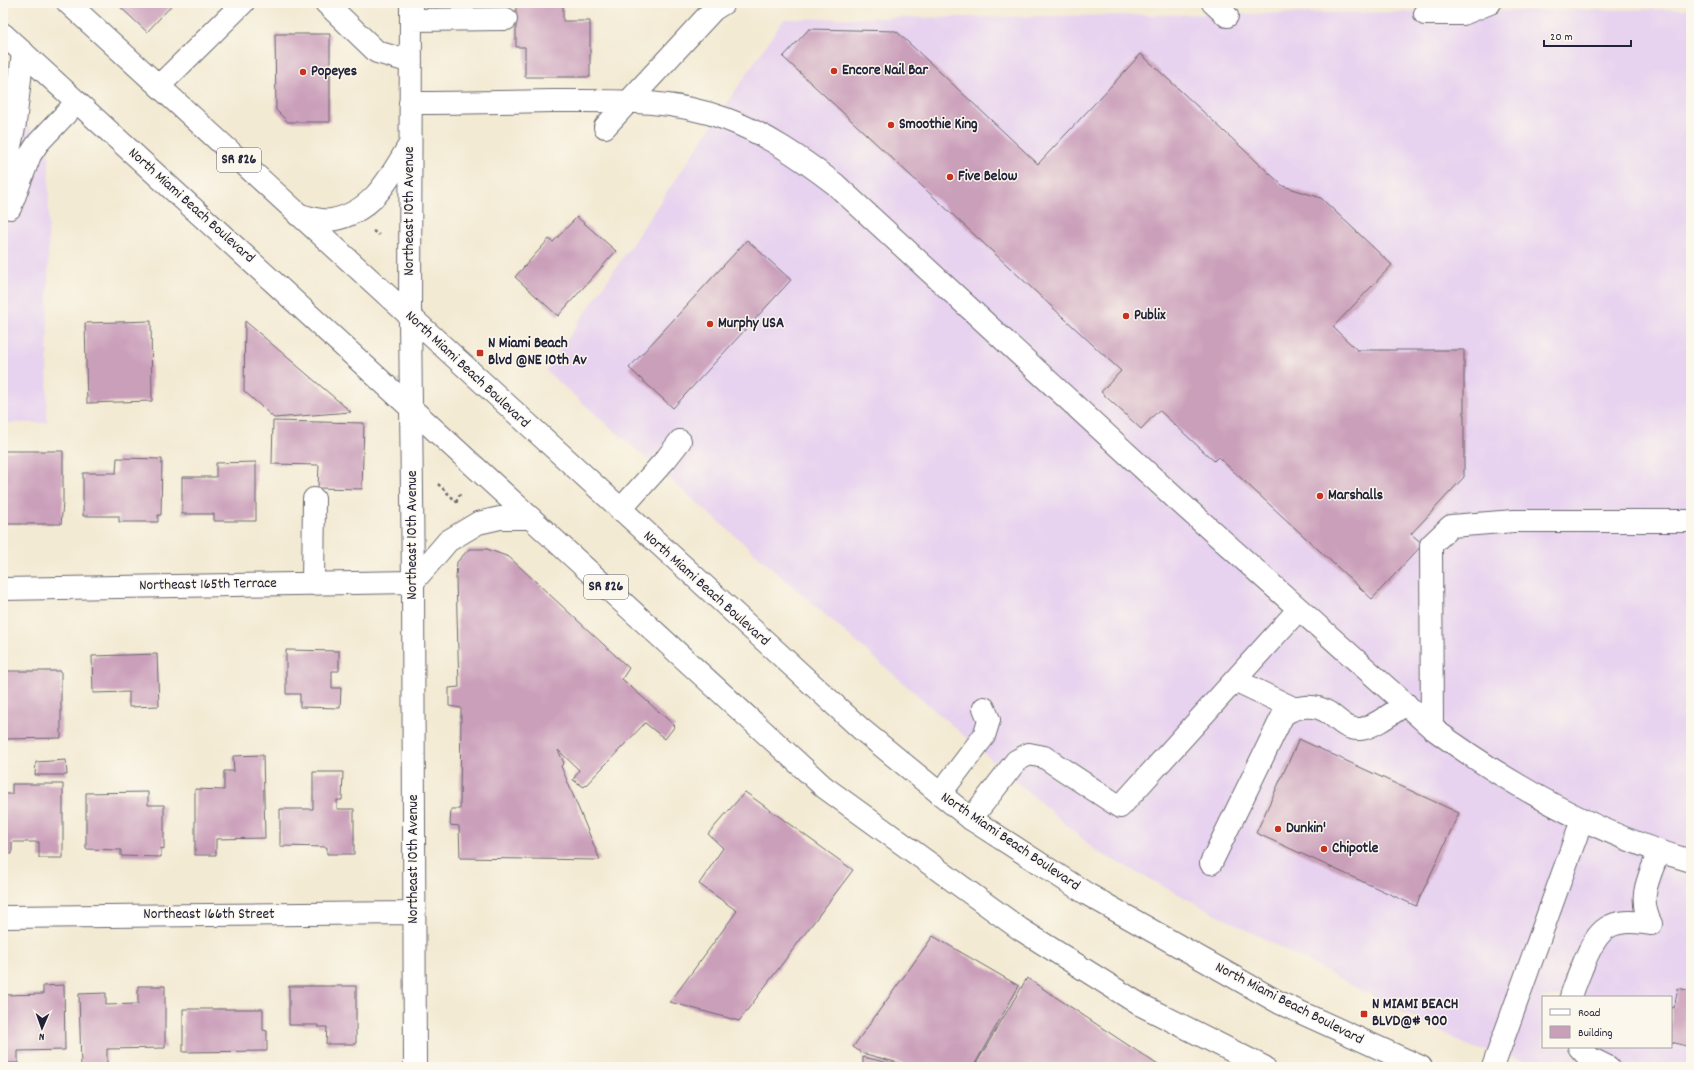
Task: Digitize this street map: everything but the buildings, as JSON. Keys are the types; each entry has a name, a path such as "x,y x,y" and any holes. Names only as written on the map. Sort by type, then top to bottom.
{"main road":[{"name":"North Miami Beach Boulevard","path":"68,3 410,318 861,729 971,819 1087,894 1274,1000 1365,1043 1421,1067"},
{"path":"159,86 242,3"},
{"path":"326,3 377,52 411,62"},
{"path":"605,127 713,10 724,3"},
{"path":"1425,14 1463,14 1490,3"},
{"path":"411,11 506,19"},
{"name":"Northeast 10th Avenue","path":"411,11 410,318 412,408 415,1067"},
{"name":"North Miami Beach Boulevard","path":"3,34 830,791 1026,933 1139,1004 1264,1067"},
{"path":"3,179 15,123 23,52"},
{"path":"10,208 30,155 38,143 77,102"},
{"path":"410,103 628,102 690,109 726,119 763,136 801,158 835,184 1175,498 1432,728 1471,756 1516,785 1582,820 1659,852 1691,861"},
{"path":"298,215 330,221 356,213 378,194 410,144"},
{"path":"620,510 666,459 680,441"},
{"path":"313,584 314,498"},
{"path":"413,582 448,541 478,523 500,518 531,518"},
{"path":"1432,728 1432,545 1451,526 1514,521 1691,521"},
{"name":"Northeast 165th Terrace","path":"3,589 413,582"},
{"path":"971,819 1016,761 1029,754 1044,756 1120,807 1299,609"},
{"path":"1235,680 1293,708"},
{"path":"1210,863 1277,724 1283,715 1293,708 1304,706 1318,708 1328,712 1340,723 1350,728 1361,729 1372,725 1406,704"},
{"path":"940,794 984,736 989,720 984,708"},
{"path":"1493,1067 1582,820"},
{"path":"1571,996 1593,941 1605,929 1618,922 1634,921 1651,924 1643,901 1645,890 1659,852"},
{"name":"Northeast 166th Street","path":"3,917 414,913"},
{"path":"1580,1048 1588,1057 1608,1067"}],"path":[{"path":"369,237 372,231"},
{"path":"437,483 461,506"},
{"path":"456,502 460,494"}],"shaded area":[{"path":"1691,9 1691,1067 1551,1067 1470,1047 1096,851 546,371 784,19"},
{"path":"3,90 49,155 47,423 3,423"}],"place":[{"name":"Encore Nail Bar","path":"834,71"},
{"name":"Popeyes","path":"303,72"},
{"name":"Smoothie King","path":"891,125"},
{"name":"Five Below","path":"950,177"},
{"name":"Publix","path":"1126,316"},
{"name":"Murphy USA","path":"710,324"},
{"name":"N Miami Beach Blvd @NE 10th Av","path":"480,353"},
{"name":"Marshalls","path":"1320,496"},
{"name":"Dunkin'","path":"1278,829"},
{"name":"Chipotle","path":"1324,849"},
{"name":"N MIAMI BEACH BLVD@# 900","path":"1364,1014"}]}
